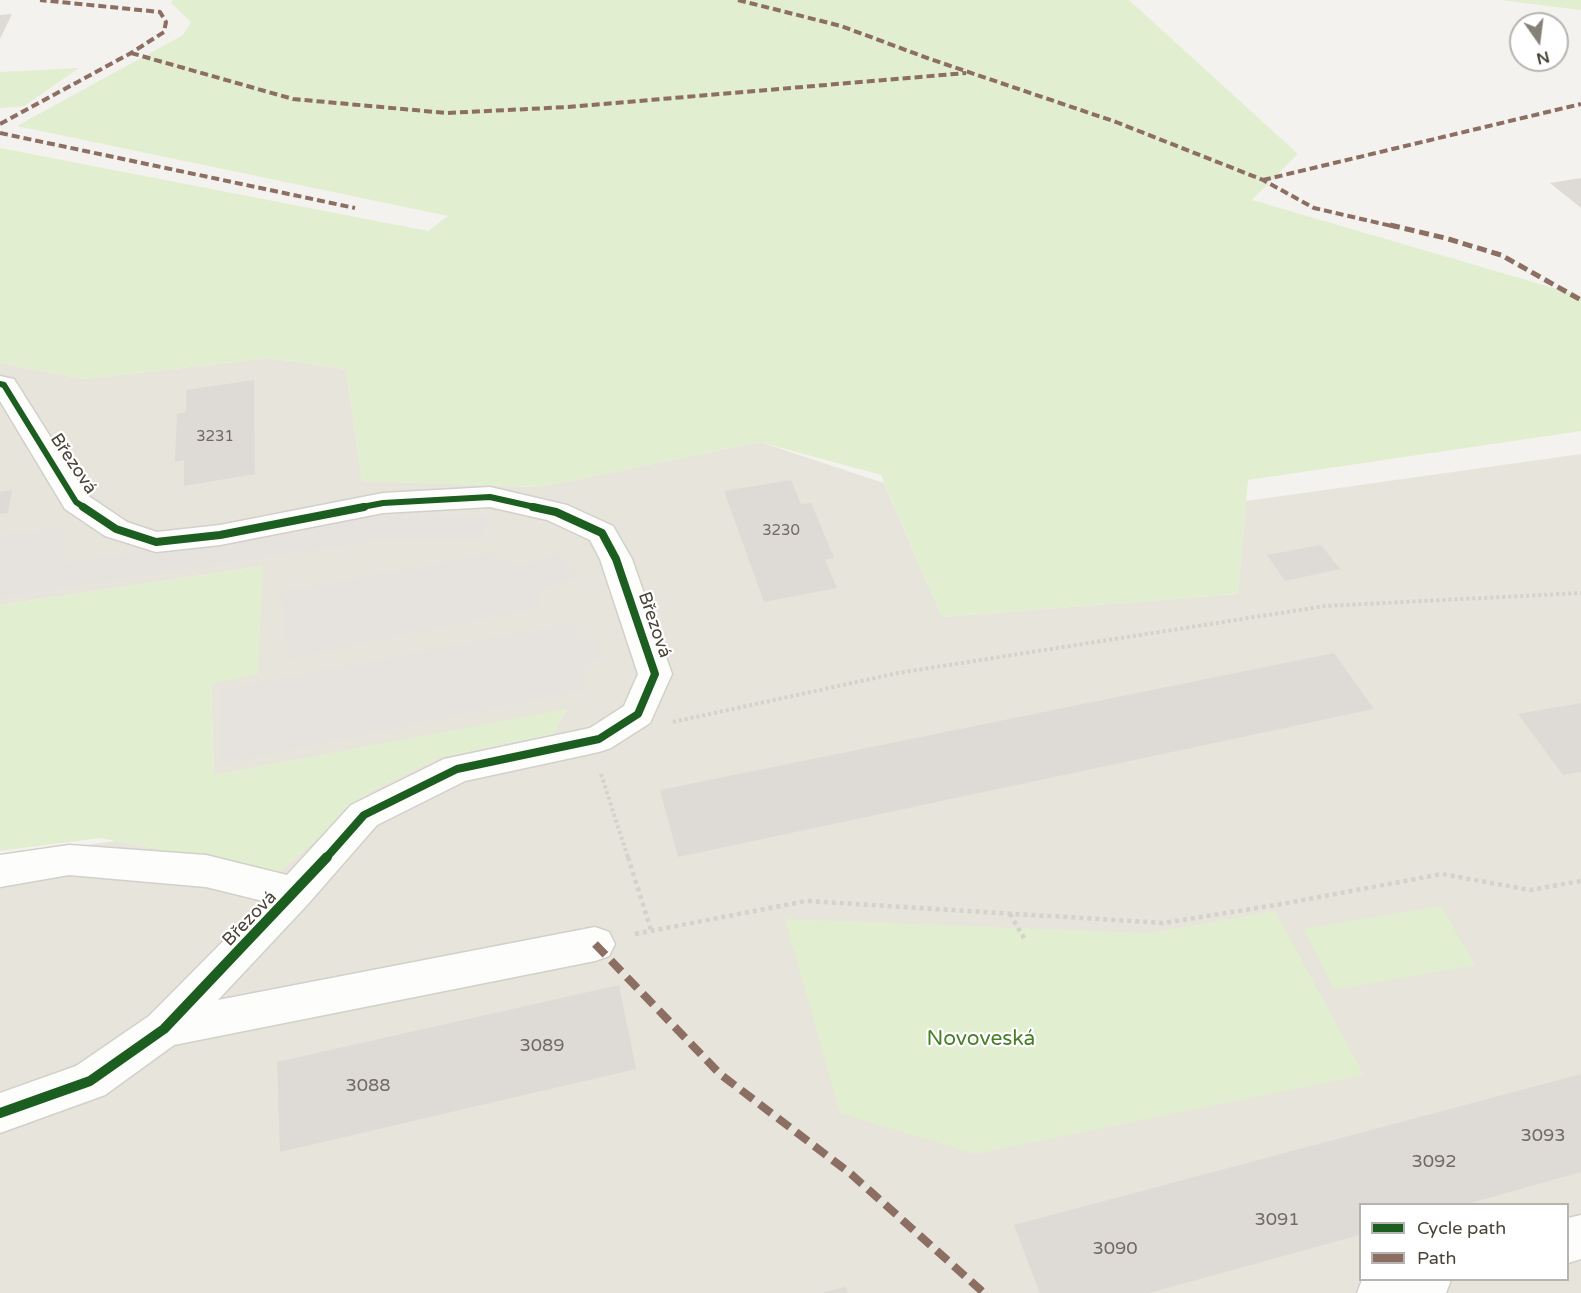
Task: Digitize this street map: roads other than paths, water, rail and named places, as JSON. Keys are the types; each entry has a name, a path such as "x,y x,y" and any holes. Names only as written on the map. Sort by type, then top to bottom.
{"street":[{"name":"Březová","path":"0,384 4,384 76,502 116,529 156,542 220,535 382,503 490,497 556,512 602,533 616,559 655,674 638,714 599,739 457,769 364,815 296,893 164,1029 90,1082 0,1113"},
{"path":"0,871 69,860 206,871 296,893"},
{"path":"164,1029 595,944"},
{"path":"1380,1293 1424,1281"}],"park label":[{"name":"Novoveská","path":"981,1039"}]}
